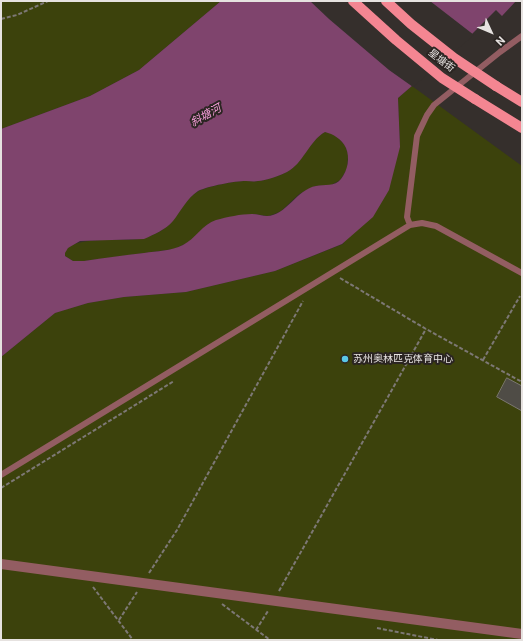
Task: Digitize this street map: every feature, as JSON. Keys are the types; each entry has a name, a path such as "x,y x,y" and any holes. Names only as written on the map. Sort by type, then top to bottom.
{"main road":[{"name":"星塘街","path":"353,1 396,40 436,73 522,128"},
{"name":"星塘街","path":"386,1 411,24 454,58 522,102"}],"street":[{"path":"1,564 522,634"}],"lane":[{"path":"410,225 407,217 417,136 427,115 440,100 522,36"},
{"path":"1,475 410,225 422,223 436,226 522,273"}],"path":[{"path":"1,19 17,15 48,1"},
{"path":"346,274 340,278 426,329 522,382"},
{"path":"483,360 520,296"},
{"path":"146,578 177,530 303,301 296,305"},
{"path":"256,630 274,601 426,329"},
{"path":"1,488 176,380"},
{"path":"84,575 133,640"},
{"path":"119,620 140,588"},
{"path":"220,602 270,640"},
{"path":"377,628 438,640"}],"green space":[{"path":"1,1 221,1 139,70 90,96 1,129"},
{"name":"苏州奥林匹克体育中心","path":"412,86 522,166 522,640 1,640 1,357 55,313 88,303 124,297 186,292 275,271 343,244 400,147 398,98"},
{"path":"325,132 331,133 345,145 348,155 347,169 340,180 331,185 315,186 299,194 281,211 268,216 254,214 208,224 191,241 174,249 84,261 73,261 65,256 67,249 74,244 99,240 138,239 157,233 171,223 184,204 191,197 203,189 236,182 262,181 287,172 293,168 319,136"}],"water":[{"name":"斜塘河","path":"221,1 516,1 502,16 496,10 472,34 398,98 400,147 389,190 373,217 342,244 275,271 186,292 124,297 88,303 55,313 1,357 1,129 90,96 139,70","holes":["325,132 340,140 346,148 348,160 347,168 341,179 339,182 329,185 309,188 280,212 274,215 267,216 254,214 216,220 207,225 183,245 169,250 84,261 73,261 65,256 68,248 80,241 144,239 170,224 194,194 208,187 241,181 265,180 284,173 293,168 319,136"]}],"pier":[{"path":"310,1 430,1 474,35 413,87 389,70"}],"building":[{"path":"507,378 522,386 522,411 497,397"}],"place":[{"name":"苏州奥林匹克体育中心","path":"345,359"}]}
